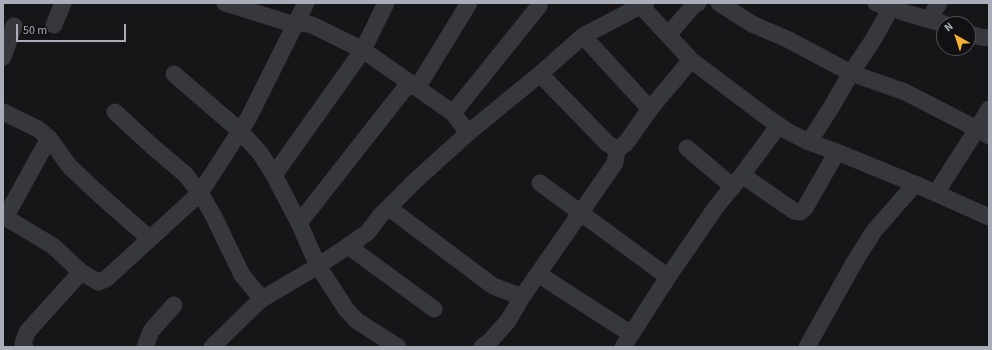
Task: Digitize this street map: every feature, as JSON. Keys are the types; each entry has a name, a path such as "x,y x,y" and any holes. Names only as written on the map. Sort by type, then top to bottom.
{"street":[{"path":"54,25 63,3"},
{"path":"225,3 295,25 303,23 312,25 363,50 453,113 468,133"},
{"path":"49,138 4,217 53,246 81,272 98,282 106,279 200,193 249,117 306,3"},
{"path":"274,175 363,50 386,3"},
{"path":"299,223 413,86 469,3"},
{"path":"668,35 694,5 698,3"},
{"path":"719,3 752,24 787,39 851,73 905,92 983,132"},
{"path":"938,16 939,3"},
{"path":"212,347 262,299 318,266 368,232 380,216 415,180 583,36 637,5 668,35 690,60 787,131 809,142 915,184 989,217"},
{"path":"809,142 873,40 883,5 936,22"},
{"path":"453,113 539,6"},
{"path":"3,57 14,26"},
{"path":"976,35 989,38"},
{"path":"583,36 650,109"},
{"path":"491,345 508,321 522,297 615,163 617,150 626,144 650,109 690,60"},
{"path":"174,74 240,131 260,153 274,175 299,223 318,266 346,309 357,321 398,347"},
{"path":"540,74 607,142 617,150"},
{"path":"936,193 983,132 989,109"},
{"path":"3,112 38,129 49,138 70,166 100,195 150,239"},
{"path":"115,112 185,174 200,193 213,215 242,275 262,299"},
{"path":"538,274 627,340 716,207 779,125"},
{"path":"687,148 737,181 794,211 800,212 805,208 837,152"},
{"path":"540,183 668,277"},
{"path":"807,347 855,261 874,231 915,184"},
{"path":"389,208 493,286 522,297"},
{"path":"348,246 434,309"},
{"path":"25,347 23,343 27,332 81,272"},
{"path":"145,347 151,331 174,305"}]}
